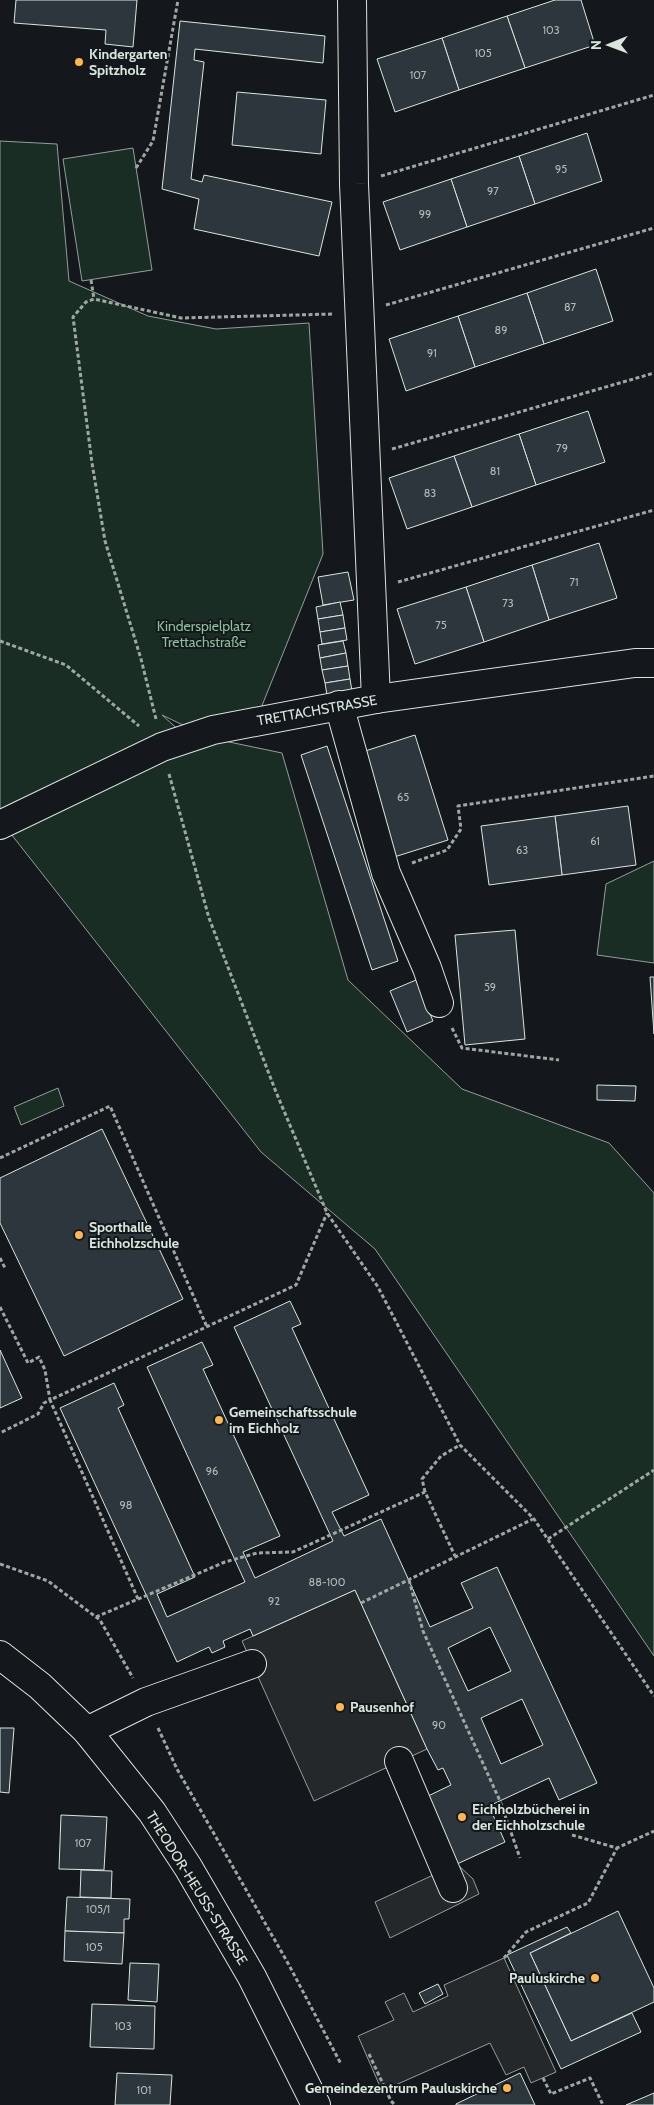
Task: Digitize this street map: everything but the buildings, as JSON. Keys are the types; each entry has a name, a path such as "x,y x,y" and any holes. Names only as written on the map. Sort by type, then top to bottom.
{"street":[{"path":"352,0 354,184 376,698"},
{"name":"TRETTACHSTRASSE","path":"0,825 162,747 213,730 376,698 635,663 654,663"},
{"path":"339,705 386,872 427,968 439,1003"},
{"name":"THEODOR-HEUSS-STRASSE","path":"0,1655 40,1686 87,1731 152,1812 188,1867 252,1977 316,2105"},
{"path":"87,1731 146,1702 252,1664"},
{"path":"399,1761 453,1888"}],"path":[{"path":"136,168 153,141 178,0"},
{"path":"354,184 654,95"},
{"path":"654,228 360,313 181,318 94,299 86,302 73,316 92,463 105,542 141,659 190,858 208,918 276,1092 327,1213 378,1287 460,1445 534,1519 654,1696"},
{"path":"91,280 94,299"},
{"path":"365,457 654,373"},
{"path":"371,590 654,510"},
{"path":"0,641 66,665 162,747"},
{"path":"386,872 447,850 461,829 458,806 654,776"},
{"path":"439,1003 462,1048 559,1060"},
{"path":"0,1158 110,1106 207,1327"},
{"path":"0,1433 38,1414 44,1403 50,1400 296,1285 327,1213"},
{"path":"0,1258 5,1268"},
{"path":"0,1307 28,1363 39,1357 45,1370 50,1400 138,1600"},
{"path":"455,1556 425,1492 422,1478 441,1456 460,1445"},
{"path":"548,1539 654,1470"},
{"path":"96,1617 225,1562 256,1553 292,1552 425,1492"},
{"path":"361,1603 534,1519"},
{"path":"0,1564 48,1581 96,1617 146,1702 177,1769 289,1965 341,2064"},
{"path":"409,1580 423,1631 500,1801 520,1858"},
{"path":"504,1958 526,1932 588,1903 617,1848 654,1831"},
{"path":"572,1835 617,1848"},
{"path":"369,2054 391,2102 395,2105"},
{"path":"543,2078 551,2094 590,2078 602,2105"}],"green space":[{"name":"Kinderspielplatz Trettachstraße","path":"0,141 57,144 69,281 148,316 216,329 309,323 323,554 261,708 185,726 162,715 181,732 282,753 348,980 462,1089 609,1143 654,1193 654,1656 375,1249 261,1152 0,820"},
{"path":"133,148 152,270 82,281 63,159"},
{"path":"654,861 654,963 597,955 606,884"},
{"path":"58,1088 64,1106 21,1125 14,1107"}],"shaded area":[{"name":"Pausenhof","path":"355,1590 427,1749 314,1801 242,1641"},
{"path":"457,1864 473,1879 479,1894 390,1938 375,1902"},
{"path":"504,1958 556,2072 531,2083 524,2067 506,2075 490,2043 382,2091 358,2036 394,2020 385,2002 404,1993 413,2012 448,1996 444,1985"}],"place":[{"name":"Kindergarten Spitzholz","path":"79,62"},
{"name":"Sporthalle Eichholzschule","path":"79,1235"},
{"name":"Gemeinschaftsschule im Eichholz","path":"219,1420"},
{"name":"Pausenhof","path":"340,1707"},
{"name":"Eichholzbücherei in der Eichholzschule","path":"462,1817"},
{"name":"Pauluskirche","path":"595,1978"},
{"name":"Gemeindezentrum Pauluskirche","path":"507,2088"}]}
